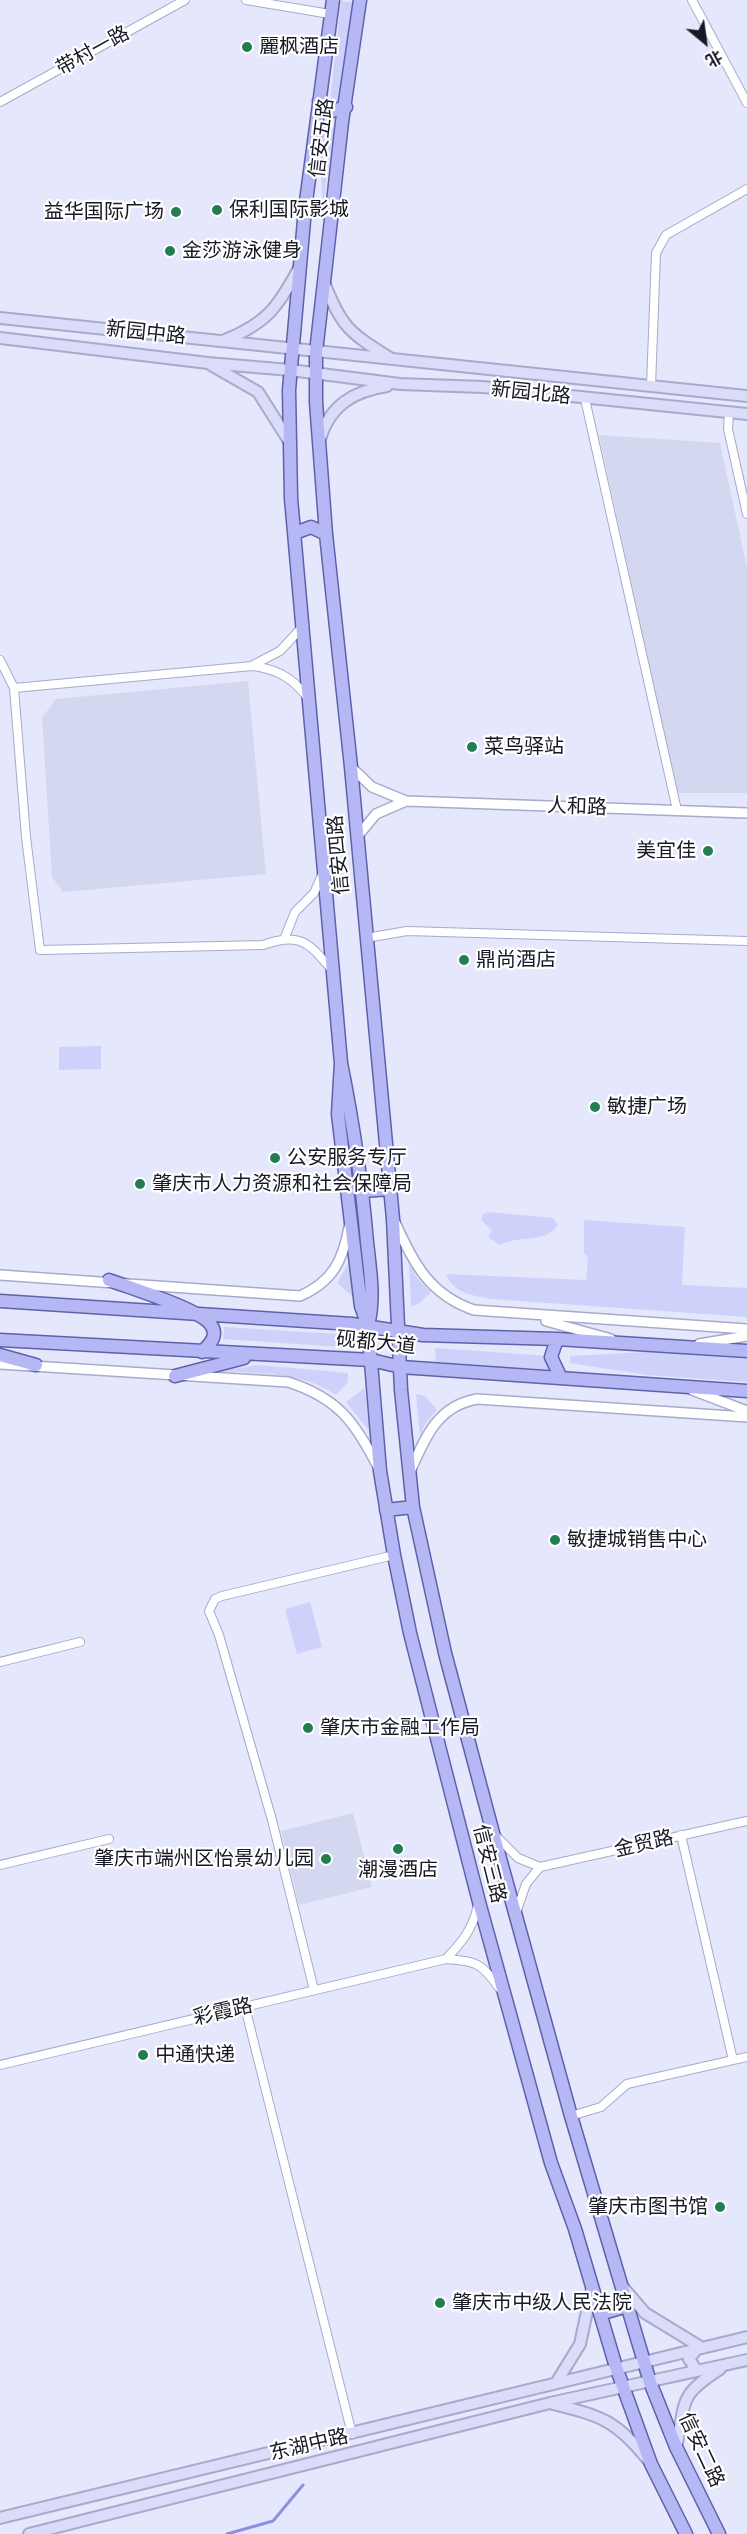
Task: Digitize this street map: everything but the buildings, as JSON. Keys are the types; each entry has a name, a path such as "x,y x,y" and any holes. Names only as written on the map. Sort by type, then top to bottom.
{"main road":[{"name":"信安五路","path":"290,370 299,268 333,0"},
{"name":"信安五路","path":"315,373 324,282 360,0"},
{"path":"319,101 332,111 346,107"},
{"path":"222,341 251,330 268,316 284,296 299,268"},
{"path":"324,282 333,305 347,330 393,360"},
{"name":"新园中路","path":"0,318 316,352"},
{"name":"新园中路","path":"0,338 208,363 315,373"},
{"name":"新园北路","path":"316,352 747,396"},
{"path":"208,363 258,392 289,441"},
{"path":"449,387 446,375 451,367"},
{"name":"信安四路","path":"290,370 289,441 295,533 326,867 341,1063 354,1123 363,1191 373,1306 368,1326"},
{"name":"新园北路","path":"315,373 400,384 483,387 747,414"},
{"name":"信安四路","path":"315,373 318,447 326,534 351,767 393,1219 401,1367"},
{"path":"318,447 323,430 342,402 364,391 400,384"},
{"path":"295,533 311,527 326,534"},
{"path":"341,1063 338,1114 361,1306 368,1326"},
{"path":"363,1191 390,1189"},
{"path":"109,1281 198,1314 211,1325 214,1332 213,1341 202,1352"},
{"name":"砚都大道","path":"0,1301 368,1326 399,1333 557,1338 747,1351"},
{"name":"信安三路","path":"368,1326 380,1471 410,1633 478,1902 551,2163 624,2388"},
{"path":"557,1338 551,1357 561,1378"},
{"name":"砚都大道","path":"0,1340 371,1360 401,1367 747,1391"},
{"path":"175,1376 260,1354"},
{"path":"0,1355 36,1365"},
{"name":"信安三路","path":"401,1367 413,1507 445,1653 571,2116 643,2360"},
{"path":"386,1510 413,1507"},
{"path":"621,2284 645,2313 699,2346 689,2360 697,2371"},
{"path":"556,2383 580,2344 592,2287"},
{"path":"600,2314 627,2306"},
{"name":"东湖中路","path":"0,2517 352,2434 699,2346 747,2337"},
{"name":"信安二路","path":"643,2360 676,2447 719,2534"},
{"name":"东湖中路","path":"29,2534 550,2403 747,2360"},
{"path":"676,2447 685,2398 700,2382 728,2364"},
{"path":"575,2378 581,2397"},
{"path":"624,2388 651,2464 686,2534"},
{"path":"550,2403 595,2415 611,2422 627,2434 651,2464"},
{"path":"24,2512 29,2534"}],"street":[{"name":"带村一路","path":"0,102 185,0"},
{"path":"246,0 330,14"},
{"path":"692,0 747,103"},
{"path":"651,386 656,253 666,235 747,189"},
{"path":"585,399 677,810"},
{"path":"729,412 728,429 747,514"},
{"path":"252,666 280,651 303,625"},
{"path":"0,660 14,688 26,837 40,950 263,945 285,937 301,940 335,973"},
{"path":"14,688 252,666 281,673 292,680 309,699"},
{"path":"351,767 372,788 406,801"},
{"path":"357,837 376,814 406,801"},
{"name":"人和路","path":"406,801 747,813"},
{"path":"285,937 295,912 314,893 326,867"},
{"path":"366,938 407,931 747,941"},
{"path":"0,1275 300,1296 323,1283 338,1266 344,1253 350,1218"},
{"path":"393,1219 420,1270 453,1303 474,1310 526,1316 747,1329"},
{"path":"526,1316 627,1343"},
{"path":"685,1347 747,1336"},
{"path":"0,1364 288,1382 307,1388 349,1417 360,1432 380,1471"},
{"path":"681,1386 747,1411"},
{"path":"410,1472 429,1430 444,1412 462,1402 477,1399 747,1417"},
{"path":"314,1990 273,1820 219,1635 209,1611 215,1599 222,1596 394,1556"},
{"path":"0,1662 80,1642"},
{"name":"金贸路","path":"540,1867 747,1821"},
{"path":"493,1833 518,1858 540,1867 526,1884 516,1915"},
{"path":"681,1835 733,2060"},
{"path":"0,1864 109,1839"},
{"path":"446,1959 467,1936 474,1923 478,1902"},
{"path":"446,1959 476,1963 487,1971 506,1999"},
{"name":"彩霞路","path":"0,2065 446,1959"},
{"path":"245,2007 352,2434"},
{"path":"571,2116 601,2107 627,2084 747,2057"}],"shaded area":[{"path":"341,1 353,2 338,104 334,105 330,102"},
{"path":"325,124 334,128 323,205 319,148 322,126"},
{"path":"599,435 720,443 747,568 747,793 677,793"},
{"path":"248,681 266,874 63,892 52,877 42,718 56,699"},
{"path":"101,1046 101,1069 59,1070 59,1047"},
{"path":"489,1212 553,1218 558,1225 546,1235 500,1245 488,1237 492,1230 481,1220 483,1214"},
{"path":"584,1220 685,1227 682,1285 747,1288 747,1317 491,1299 459,1290 449,1281 446,1274 586,1280 588,1258 584,1253"},
{"path":"353,1255 357,1296 352,1296 337,1283"},
{"path":"409,1263 417,1278 431,1292 419,1304 411,1306"},
{"path":"224,1327 339,1334 340,1347 223,1339"},
{"path":"435,1348 550,1356 550,1370 436,1362"},
{"path":"645,1352 747,1359 747,1382 647,1375 570,1363 570,1356"},
{"path":"258,1365 348,1373 348,1382 336,1395 323,1387 295,1378 220,1371"},
{"path":"365,1388 370,1432 346,1402"},
{"path":"416,1394 425,1396 437,1410 425,1424 420,1436"},
{"path":"310,1602 322,1647 297,1654 285,1609"},
{"name":"肇庆市端州区怡景幼儿园","path":"353,1813 372,1887 299,1905 281,1831"}],"waterway":[{"path":"227,2534 273,2521 303,2485"}],"place":[{"name":"麗枫酒店","path":"247,47"},
{"name":"保利国际影城","path":"217,210"},
{"name":"益华国际广场","path":"176,212"},
{"name":"金莎游泳健身","path":"170,251"},
{"name":"菜鸟驿站","path":"472,747"},
{"name":"美宜佳","path":"708,851"},
{"name":"鼎尚酒店","path":"464,960"},
{"name":"敏捷广场","path":"595,1107"},
{"name":"公安服务专厅","path":"275,1158"},
{"name":"肇庆市人力资源和社会保障局","path":"140,1184"},
{"name":"敏捷城销售中心","path":"555,1540"},
{"name":"肇庆市金融工作局","path":"308,1728"},
{"name":"潮漫酒店","path":"398,1849"},
{"name":"肇庆市端州区怡景幼儿园","path":"326,1859"},
{"name":"中通快递","path":"143,2055"},
{"name":"肇庆市图书馆","path":"720,2207"},
{"name":"肇庆市中级人民法院","path":"440,2303"}]}
